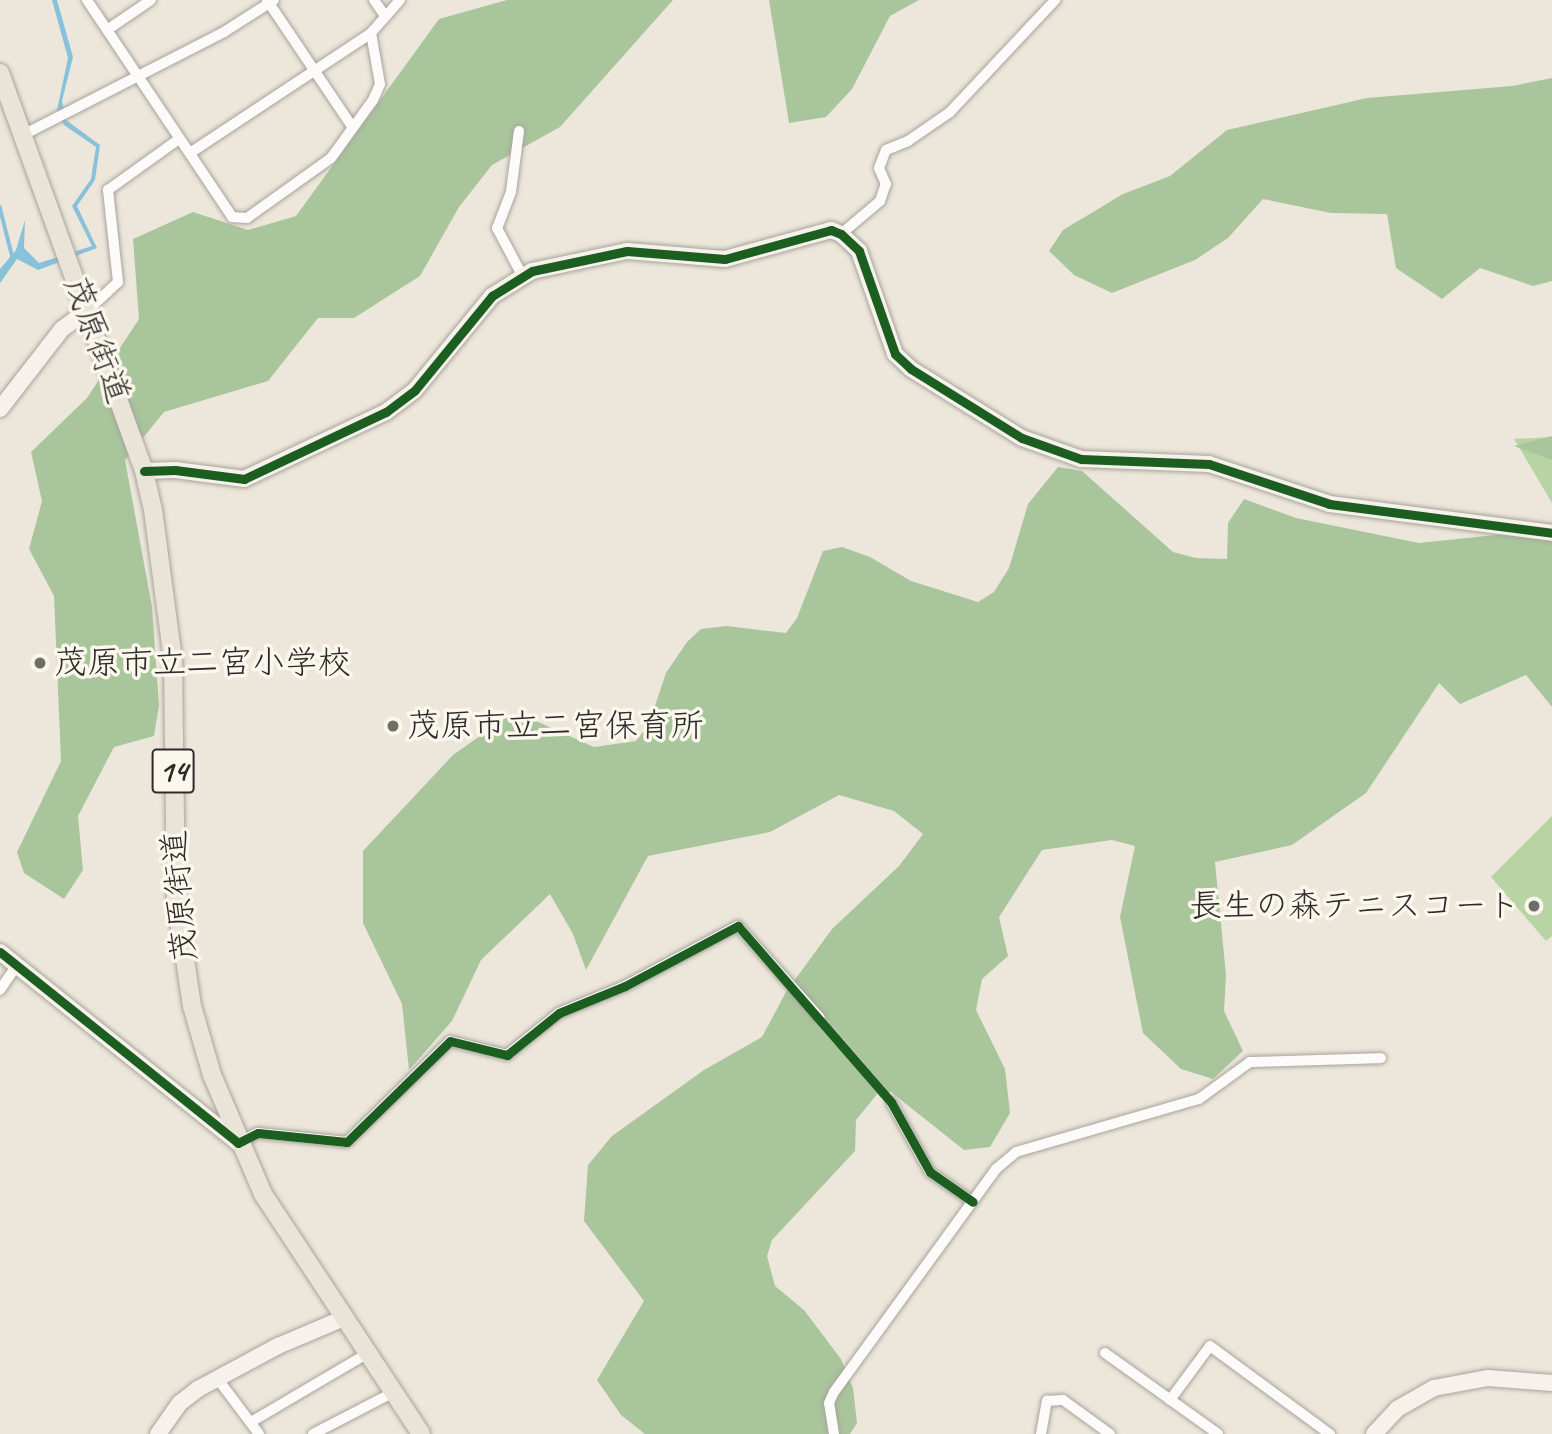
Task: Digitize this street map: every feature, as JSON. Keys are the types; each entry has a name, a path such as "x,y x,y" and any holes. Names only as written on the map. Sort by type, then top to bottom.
{"main road":[{"name":"茂原街道","path":"0,73 144,471 169,606 174,864 180,935 202,1043 238,1143 263,1194 419,1433"}],"street":[{"path":"87,0 232,217 247,218 331,158 380,83 371,33"},
{"path":"107,30 151,0"},
{"path":"374,0 385,16"},
{"path":"190,153 371,33 400,0"},
{"path":"841,234 880,201 886,184 879,168 886,150 908,141 950,112 1055,0"},
{"path":"23,135 137,77 270,1 353,128"},
{"path":"519,131 511,191 497,228 522,275"},
{"path":"0,409 62,329 87,311 118,282 108,190 179,139"},
{"path":"144,471 175,470 244,479 386,412 415,390 492,296 522,275 627,251 725,259 817,231 841,234 859,251 868,271 876,308 895,354 911,369 1022,438 1081,459 1209,464 1330,504 1552,533"},
{"path":"0,951 238,1143 258,1133 348,1142 450,1041 507,1055 559,1013 625,986 738,926 821,1018"},
{"path":"0,990 16,966"},
{"path":"834,1434 829,1403 834,1392 996,1169 1016,1152 1199,1099 1250,1062 1381,1058"},
{"path":"891,1102 930,1171 973,1202"},
{"path":"158,1434 180,1403 218,1378 344,1318"},
{"path":"1170,1400 1210,1346 1315,1430 1330,1434"},
{"path":"251,1422 368,1353"},
{"path":"1105,1353 1218,1434"},
{"path":"218,1378 259,1434"},
{"path":"1374,1434 1397,1409 1434,1388 1488,1378 1552,1382"},
{"path":"313,1434 394,1392"},
{"path":"1041,1434 1047,1401 1063,1400 1110,1434"}],"green space":[{"path":"507,0 673,0 560,127 492,165 459,207 420,276 354,318 318,318 268,381 164,412 125,460 152,607 159,705 154,736 114,747 78,816 83,870 64,899 24,873 17,852 61,761 54,596 29,549 42,501 31,452 87,398 139,319 133,239 193,212 248,230 296,216 439,19"},
{"path":"769,0 919,0 890,16 852,89 826,117 789,123"},
{"path":"1552,78 1552,281 1533,286 1480,268 1442,299 1396,268 1387,214 1331,213 1263,199 1228,238 1195,260 1112,293 1074,275 1049,251 1063,230 1123,194 1170,176 1227,130 1367,98 1512,86"},
{"path":"1552,436 1552,460 1514,446"},
{"path":"1552,437 1552,503 1514,439"},
{"path":"1058,467 1082,471 1173,552 1196,558 1227,559 1228,523 1244,499 1296,518 1419,543 1552,529 1552,707 1526,675 1460,704 1439,683 1366,793 1292,845 1215,862 1226,975 1224,1011 1243,1051 1213,1079 1181,1069 1143,1033 1120,917 1135,846 1112,840 1042,850 999,917 1008,956 982,979 976,1010 1005,1069 1010,1113 990,1147 964,1150 891,1092 878,1093 856,1120 855,1151 772,1240 767,1256 775,1286 804,1310 841,1359 853,1388 857,1423 850,1434 645,1434 621,1415 597,1380 644,1301 584,1221 588,1165 612,1136 704,1070 762,1037 786,992 832,929 899,866 923,834 894,811 839,795 770,832 648,856 586,970 573,934 550,894 481,960 452,1021 409,1070 402,1004 363,923 363,851 453,755 507,717 536,721 594,747 636,741 649,724 666,673 687,642 701,629 727,626 786,633 797,618 823,551 842,547 870,557 911,581 978,602 994,592 1009,568 1028,504"},
{"name":"長生の森テニスコート","path":"1552,816 1552,936 1546,941 1491,877"}],"water":[{"path":"52,0 57,0 73,57 62,101 66,120 100,145 95,180 77,206 97,248 38,270 17,259 0,283 0,269 16,250 25,220 24,248 39,263 92,246 72,206 91,179 96,147 64,125 57,110 68,58"}],"waterway":[{"path":"0,207 13,258"}],"tunnel":[{"path":"820,1018 891,1102"}],"cycle path":[{"path":"144,471 175,470 244,479 386,412 415,390 492,296 532,271 627,251 725,259 831,230 841,234 859,251 895,354 911,369 1022,438 1081,459 1209,464 1330,504 1552,533"},
{"path":"0,952 238,1143 258,1133 347,1142 450,1041 507,1055 559,1013 625,986 738,926 891,1102 930,1172 973,1202"}],"place":[{"name":"茂原市立二宮小学校","path":"40,663"},
{"name":"茂原市立二宮保育所","path":"393,726"},
{"name":"長生の森テニスコート","path":"1534,906"}]}
